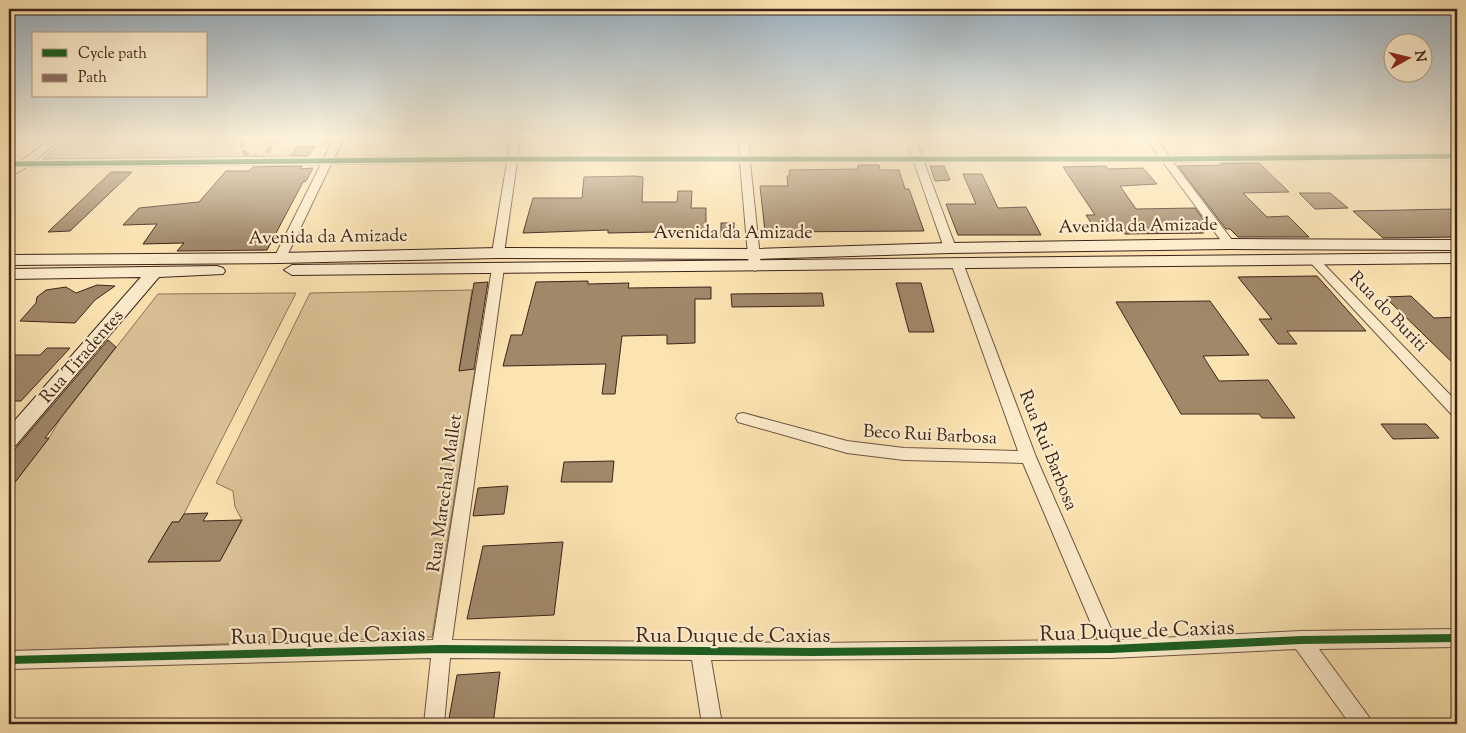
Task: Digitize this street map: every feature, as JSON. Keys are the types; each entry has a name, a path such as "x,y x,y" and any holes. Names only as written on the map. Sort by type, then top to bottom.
{"main road":[{"name":"Avenida da Amizade","path":"755,260 950,248 1229,244 1457,245"},
{"path":"1182,245 1195,262"},
{"name":"Avenida da Amizade","path":"9,260 280,258 414,262"},
{"name":"Avenida da Amizade","path":"9,274 154,272 498,260 755,260 957,263 1457,258"},
{"path":"63,273 74,259"},
{"name":"Rua Tiradentes","path":"9,440 154,272"}],"street":[{"path":"280,258 321,173"},
{"name":"Rua Marechal Mallet","path":"434,724 441,649 511,173"},
{"path":"745,173 755,260"},
{"path":"923,173 950,248"},
{"path":"1177,173 1229,244"},
{"name":"Rua do Buriti","path":"1313,259 1457,411"},
{"name":"Rua Rui Barbosa","path":"957,263 1028,457 1111,650"},
{"name":"Beco Rui Barbosa","path":"743,418 847,447 904,454 1028,457"},
{"name":"Rua Duque de Caxias","path":"9,660 441,649 1111,650 1301,640 1457,638"},
{"path":"1301,640 1362,724"},
{"path":"700,650 712,724"}],"shaded area":[{"path":"472,290 459,370 475,369 432,637 9,651 9,490 49,438 60,419 158,294 296,293 184,514 179,522 172,522 148,562 220,561 242,520 235,507 233,491 216,483 310,293"}],"building":[{"path":"110,173 131,173 70,231 48,232"},
{"path":"224,173 310,173 306,181 303,182 267,250 177,251 184,243 143,244 157,224 123,225 139,208 199,202"},
{"path":"790,173 900,173 905,189 909,189 924,231 765,232 760,186 788,186 787,176 790,176"},
{"path":"932,173 947,173 950,180 935,181"},
{"path":"1067,173 1148,173 1157,184 1120,186 1136,209 1195,208 1210,229 1201,229 1204,233 1125,234 1122,229 1095,229 1086,215 1095,215"},
{"path":"1183,173 1270,173 1289,192 1243,193 1267,217 1288,216 1309,237 1238,237 1230,229 1226,229"},
{"path":"963,174 982,174 998,208 1026,207 1041,235 958,235 946,204 976,204"},
{"path":"584,177 643,177 642,202 677,202 678,191 692,191 691,208 706,208 706,231 608,233 608,230 523,233 533,198 582,198"},
{"path":"1299,193 1330,193 1348,208 1315,209"},
{"path":"1453,209 1457,213 1457,237 1383,238 1353,211"},
{"path":"721,223 734,223 734,237 721,237"},
{"path":"1317,276 1366,331 1287,331 1297,344 1278,344 1259,319 1272,319 1238,277"},
{"path":"588,281 588,284 629,283 628,288 711,287 711,299 695,299 695,343 667,344 667,335 622,336 615,394 602,394 606,364 503,366 511,335 522,335 536,282"},
{"path":"488,282 474,369 459,371 474,283"},
{"path":"896,283 921,283 934,332 909,332"},
{"path":"97,285 115,286 95,300 75,323 20,321 36,303 37,297 46,290 66,287 76,293"},
{"path":"822,293 824,306 732,307 731,294"},
{"path":"1411,296 1434,318 1457,317 1457,367 1385,297"},
{"path":"1210,301 1249,355 1203,356 1219,381 1268,380 1295,418 1262,418 1259,414 1181,414 1116,302"},
{"path":"108,340 116,347 45,438 49,438 9,490 9,456"},
{"path":"47,348 70,348 21,401 9,401 9,355 40,355"},
{"path":"1381,424 1426,424 1439,438 1393,439"},
{"path":"614,461 612,482 561,482 564,462"},
{"path":"508,486 504,514 473,516 478,488"},
{"path":"208,513 203,521 242,520 220,561 148,562 172,522 179,522 184,514"},
{"path":"563,542 554,615 467,619 483,546"},
{"path":"500,672 493,724 448,724 457,675"}],"cycle path":[{"path":"9,660 441,649 811,652 1111,649 1301,640 1457,638"}]}
